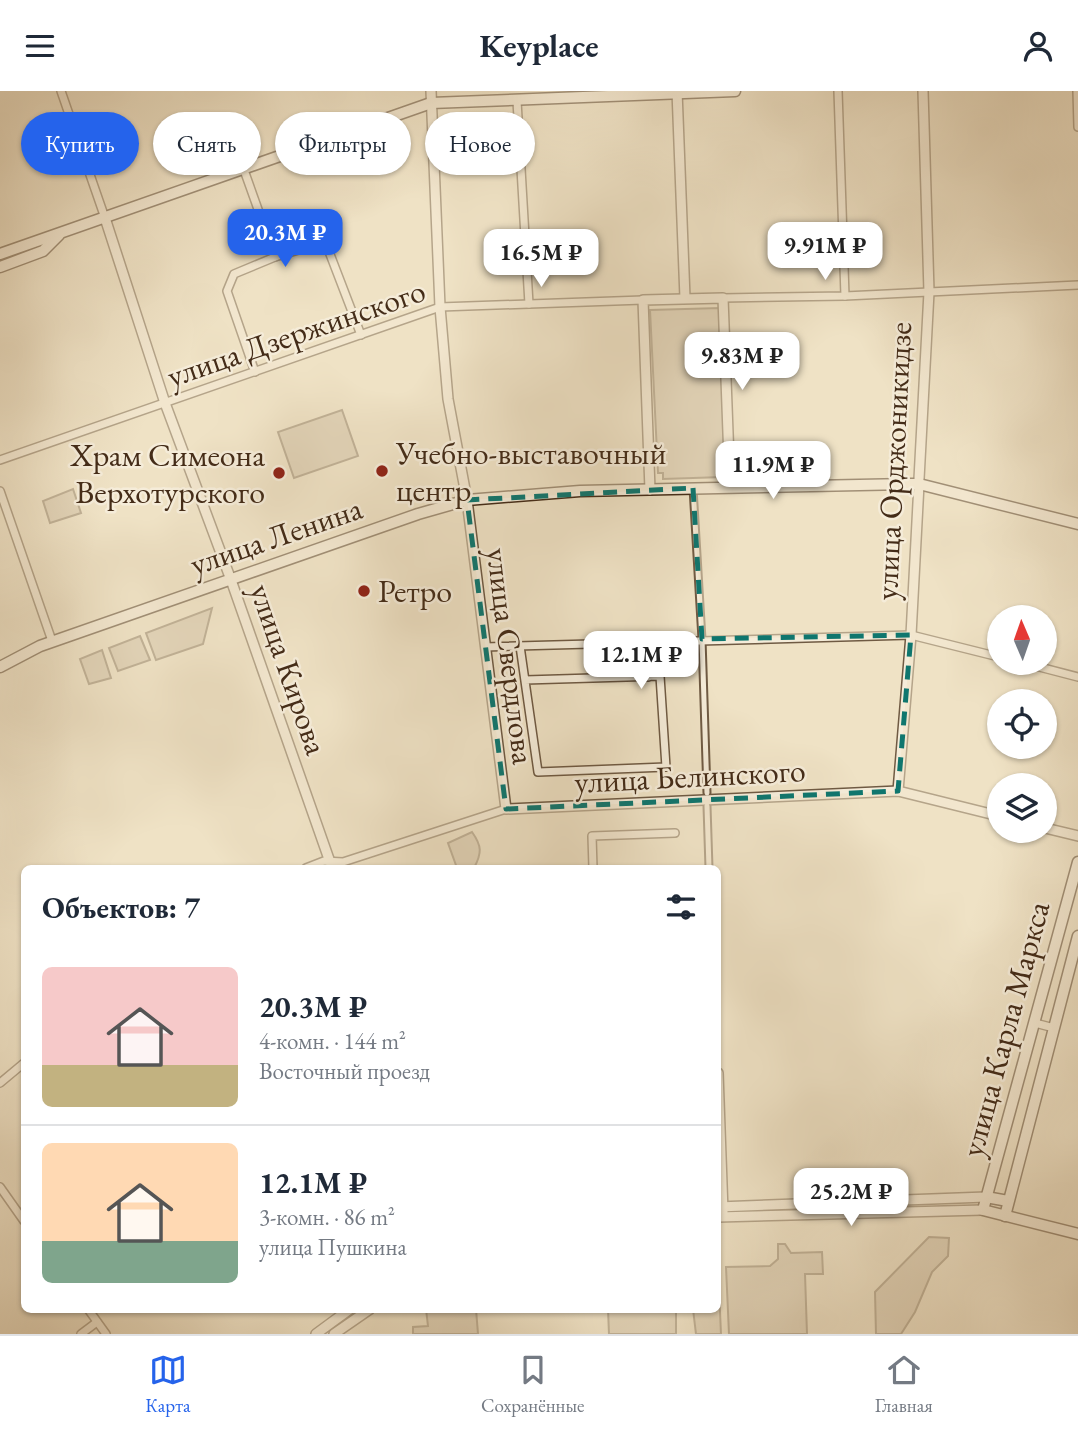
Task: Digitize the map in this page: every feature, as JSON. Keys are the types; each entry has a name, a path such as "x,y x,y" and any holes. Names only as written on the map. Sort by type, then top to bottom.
{"main road":[{"path":"261,164 431,103 735,91"},
{"path":"0,254 230,175"},
{"path":"0,268 43,251 61,232"},
{"name":"улица Ленина","path":"0,665 52,640 466,498 580,490 919,482 1078,522"},
{"path":"650,488 730,485"},
{"name":"улица Карла Маркса","path":"983,1210 1078,862"},
{"name":"улица Карла Маркса","path":"1005,1216 1078,936"},
{"path":"986,1197 1008,1201"},
{"path":"983,1210 1078,1234"}],"street":[{"name":"улица Кирова","path":"61,91 165,403 231,578 331,865"},
{"name":"улица Свердлова","path":"431,91 440,307 448,399 466,498 506,809"},
{"path":"838,91 845,296"},
{"name":"улица Орджоникидзе","path":"898,791 911,635 929,292 923,91"},
{"path":"1077,91 1078,127"},
{"path":"677,92 685,298"},
{"path":"517,101 529,304"},
{"path":"246,175 275,257"},
{"path":"255,372 227,291 234,274 275,257 315,245 328,250 361,335"},
{"name":"улица Дзержинского","path":"0,460 440,307 685,298 845,296 1078,285"},
{"path":"723,297 730,485"},
{"path":"643,300 650,488"},
{"path":"693,488 702,639 706,793"},
{"path":"0,491 52,640"},
{"path":"485,647 911,635 987,654"},
{"path":"646,641 648,677"},
{"path":"520,646 538,772 666,767 660,676 525,680"},
{"path":"1057,672 1078,677"},
{"name":"улица Белинского","path":"314,865 324,861 331,865 343,862 506,809 898,791 987,813"},
{"path":"707,806 709,865"},
{"path":"1057,831 1078,836"},
{"path":"593,865 592,836 675,833"},
{"path":"1035,1023 1054,1028"},
{"path":"0,1083 21,1066"},
{"path":"0,1187 21,1217"},
{"path":"721,1212 986,1197"},
{"path":"721,1212 983,1210"},
{"path":"91,1313 106,1334"},
{"path":"316,1334 345,1313"},
{"path":"334,1334 364,1313"},
{"path":"81,1334 97,1322"}],"highlighted area":[{"path":"693,488 702,639 911,635 898,791 506,809 467,500"}],"shaded area":[{"path":"720,308 727,470 722,470 723,477 663,479 663,473 658,473 650,310"},
{"path":"342,410 358,456 294,478 278,432"},
{"path":"73,489 81,513 50,523 43,501"},
{"path":"212,608 203,644 156,660 146,633"},
{"path":"140,636 150,660 118,671 109,648"},
{"path":"102,650 111,678 89,684 80,659"},
{"path":"472,832 480,850 476,865 456,865 448,843"},
{"path":"929,1237 949,1238 948,1256 932,1272 915,1312 901,1334 876,1334 875,1292"},
{"path":"778,1244 785,1244 791,1253 822,1252 823,1274 805,1274 807,1334 729,1334 726,1267 770,1266 778,1259"},
{"path":"426,1313 476,1313 478,1334 413,1334 413,1327 428,1326"},
{"path":"608,1313 676,1313 676,1334 609,1334"},
{"path":"693,1313 720,1313 721,1334 696,1334"}],"place":[{"name":"Учебно-выставочный центр","path":"382,471"},
{"name":"Храм Симеона Верхотурского","path":"279,473"},
{"name":"Ретро","path":"364,591"}]}
